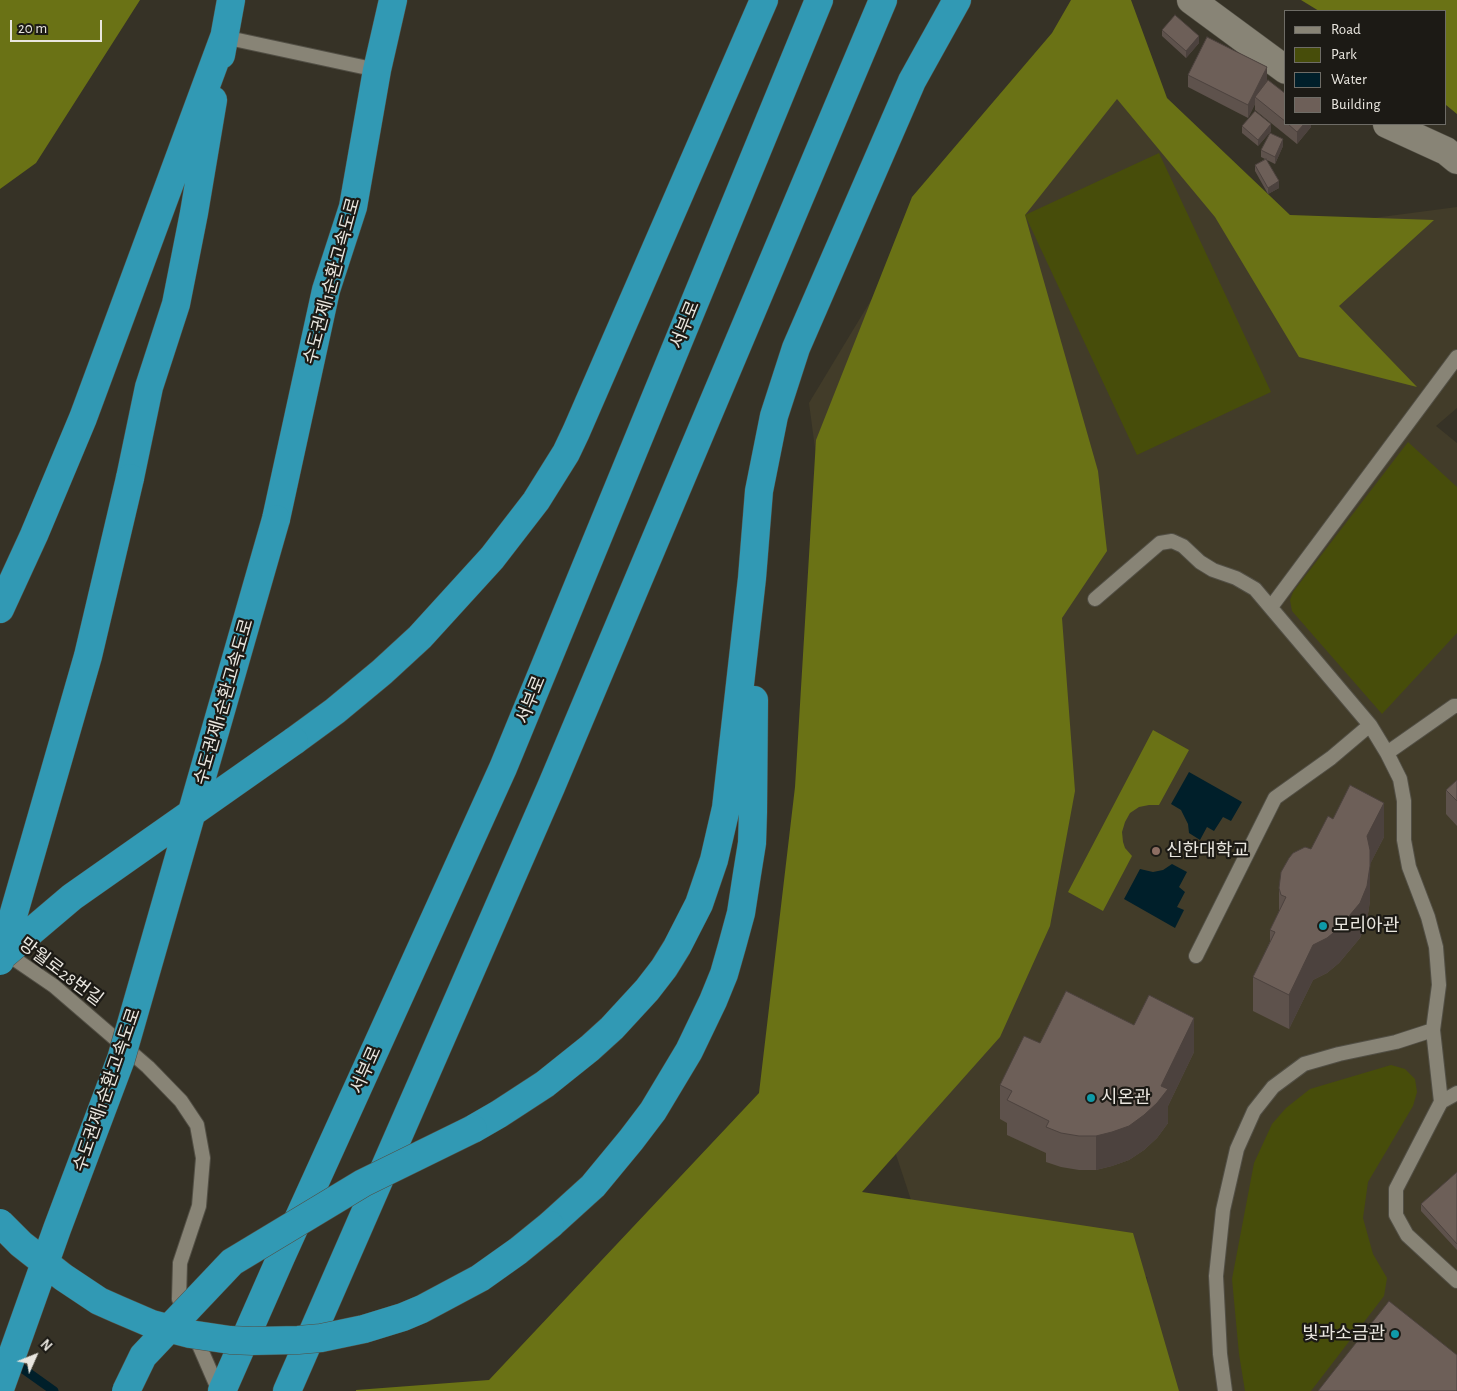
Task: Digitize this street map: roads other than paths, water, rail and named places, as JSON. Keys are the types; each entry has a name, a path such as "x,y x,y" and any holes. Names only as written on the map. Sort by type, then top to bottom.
{"highway":[{"path":"0,959 88,656 130,478 149,387 176,304 231,0"},
{"name":"수도권제1순환고속도로","path":"0,1389 57,1229 121,1060 276,519 326,290 353,207 393,0"},
{"path":"0,959 72,897 335,712 420,637 492,558 536,501 566,453 764,0"},
{"name":"서부로","path":"220,1391 503,768 819,0"},
{"path":"287,1391 551,787 883,0"},
{"path":"126,1391 143,1356 232,1262 363,1184 473,1129 545,1084 612,1028 647,990 664,968 699,904 718,844 726,808 752,578 759,491 774,416 796,348 912,81 957,0"},
{"path":"0,609 34,535 83,418 224,36"},
{"path":"0,1222 27,1249 63,1277 100,1301 117,1309 152,1324 190,1334 230,1340 253,1341 321,1338 364,1329 403,1317 436,1302 480,1278 550,1225 572,1206 607,1170 653,1111 689,1051 713,1002 724,974 741,913 752,843 754,766 752,578"}],"street":[{"path":"1191,0 1284,69"},
{"path":"1389,125 1446,151 1457,160"}],"lane":[{"path":"224,36 378,70"},
{"path":"1271,607 1457,357"},
{"path":"1095,599 1160,543 1172,541 1183,546 1200,562 1213,570 1236,578 1255,589 1370,725 1400,779 1404,802 1404,840 1409,867 1428,917 1436,947 1439,985 1433,1030 1441,1102"},
{"path":"1387,753 1454,706 1457,706"},
{"path":"1196,956 1275,798 1331,758 1370,725"},
{"name":"망월로28번길","path":"0,949 54,986 148,1067 181,1102 198,1124 203,1158 199,1206 180,1263 179,1299 220,1391"},
{"path":"1226,1391 1220,1354 1216,1276 1223,1210 1237,1149 1254,1111 1273,1087 1304,1064 1339,1054 1396,1042 1433,1030"},
{"path":"1457,1093 1441,1102 1396,1189 1396,1215 1407,1235 1457,1281"}],"water":[{"path":"1189,772 1242,802 1231,821 1223,817 1214,831 1207,827 1200,840 1189,833 1188,824 1181,810 1171,804"},
{"path":"1172,864 1187,872 1179,887 1185,892 1177,907 1184,910 1175,928 1124,899 1140,869 1153,872 1163,870"}],"waterway":[{"path":"12,1361 54,1391"}],"place":[{"name":"신한대학교","path":"1156,851"},
{"name":"모리아관","path":"1323,926"},
{"name":"시온관","path":"1091,1098"},
{"name":"빛과소금관","path":"1395,1334"}]}
